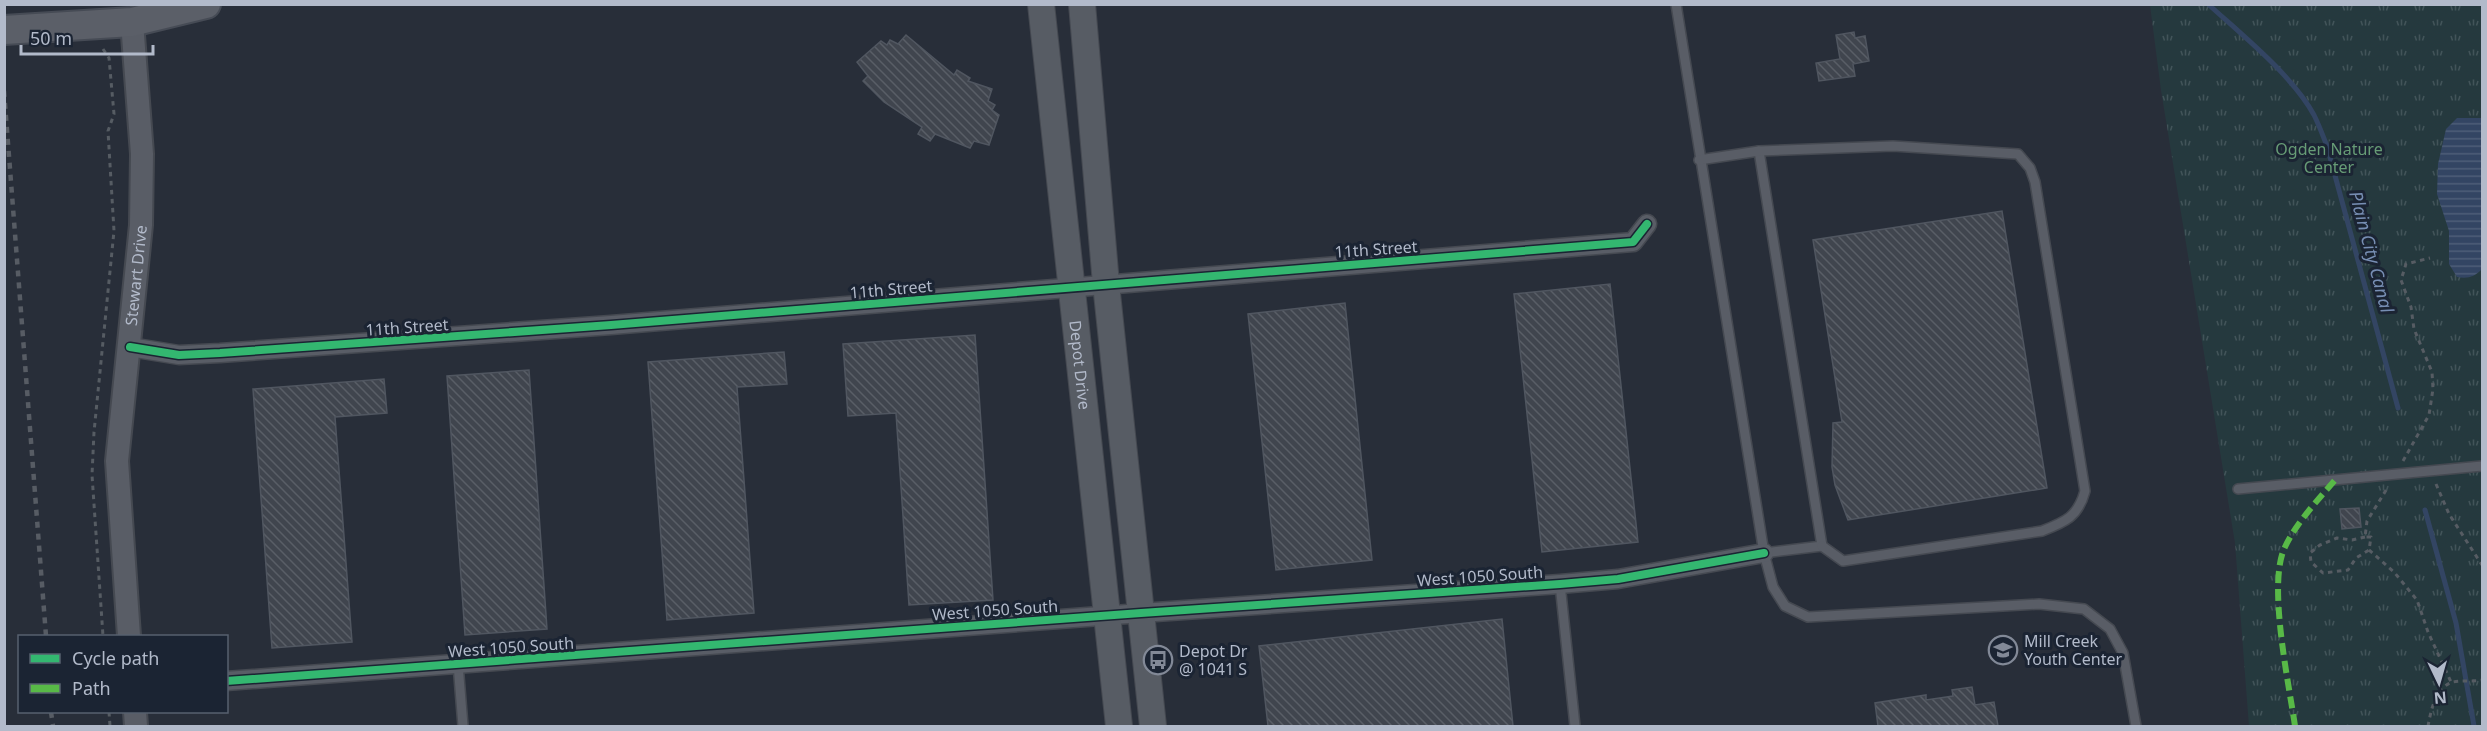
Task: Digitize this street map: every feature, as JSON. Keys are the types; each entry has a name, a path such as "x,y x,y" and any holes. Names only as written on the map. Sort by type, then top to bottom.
{"main road":[{"path":"4,30 132,22 206,4"},
{"name":"Depot Drive","path":"1041,4 1119,726"},
{"path":"1082,4 1106,284 1153,726"}],"street":[{"name":"Stewart Drive","path":"129,635 117,462 141,225 142,154 132,22"},
{"name":"11th Street","path":"130,347 179,355 220,353 1071,288 1633,242 1647,224"},
{"name":"West 1050 South","path":"228,681 1107,615 1560,585 1618,579 1764,553"}],"lane":[{"path":"1676,4 1699,160 1764,553 1773,587 1785,606 1808,617 2039,604 2084,609 2110,629 2123,653 2136,726"},
{"path":"1699,160 1759,151 1893,146 2018,154 2030,168 2035,182 2085,491 2081,505 2066,521 2042,531 1843,561 1822,546 1764,553"},
{"path":"1759,151 1822,546"},
{"path":"2238,489 2482,466"},
{"path":"1560,585 1575,726"},
{"path":"458,664 463,726"}],"path":[{"path":"103,49 109,58 114,114 108,131 114,231 94,432 92,475 104,635"},
{"path":"2365,537 2367,521 2428,415 2433,389 2432,372 2414,329 2411,306 2401,280 2406,264 2430,258"},
{"path":"2436,471 2437,489 2449,514 2482,565"},
{"path":"2365,537 2371,537 2369,550 2356,558 2348,570 2324,573 2311,562 2310,553 2320,545 2337,538 2352,540 2365,537"},
{"path":"2369,550 2394,572 2417,600 2428,632 2451,682"},
{"path":"2428,726 2438,695 2451,682 2482,680"}],"green space":[{"name":"Ogden Nature Center","path":"2150,5 2482,5 2482,726 2249,726 2235,543 2161,90"}],"water":[{"path":"2457,118 2482,118 2482,269 2471,277 2464,278 2457,277 2449,264 2449,231 2437,194 2438,164 2446,129"}],"building":[{"path":"1854,32 1855,38 1865,36 1869,61 1853,64 1855,76 1819,81 1816,63 1840,59 1836,35"},
{"path":"906,35 954,75 957,70 970,78 968,81 992,89 988,101 995,105 992,110 999,115 989,145 974,141 970,148 935,134 930,141 918,134 922,127 884,102 863,81 868,76 857,62 881,41 887,45 890,40 898,44"},
{"path":"2002,211 2047,488 1848,520 1835,485 1832,467 1833,423 1842,422 1813,240"},
{"path":"1610,284 1638,542 1542,552 1514,294"},
{"path":"1345,303 1372,560 1276,570 1248,314"},
{"path":"975,335 993,600 909,605 896,413 848,416 843,344"},
{"path":"784,352 787,384 737,387 754,613 667,620 648,362"},
{"path":"529,370 547,629 465,635 447,376"},
{"path":"384,379 387,413 335,417 352,642 272,648 253,389"},
{"path":"2359,508 2361,527 2342,529 2340,509"},
{"path":"1502,619 1513,726 1268,726 1259,646"},
{"path":"1972,687 1975,705 1994,702 1998,726 1878,726 1875,703 1926,695 1926,700 1953,696 1952,690"}],"waterway":[{"name":"Plain City Canal","path":"2208,4 2280,71 2305,100 2316,119 2327,146 2398,408"},
{"name":"Plain City Canal","path":"2425,510 2456,623 2474,726"}],"railway":[{"path":"4,91 46,635"},
{"path":"51,713 53,726"}],"marked path":[{"path":"2295,726 2281,634 2278,584 2280,563 2285,547 2295,529 2335,480"}],"cycle path":[{"path":"130,347 179,355 611,325 1633,242 1647,224"},
{"path":"228,681 1560,584 1618,579 1764,553"}],"place":[{"name":"Mill Creek Youth Center","path":"2003,650"},
{"name":"Depot Dr @ 1041 S","path":"1158,660"}]}
